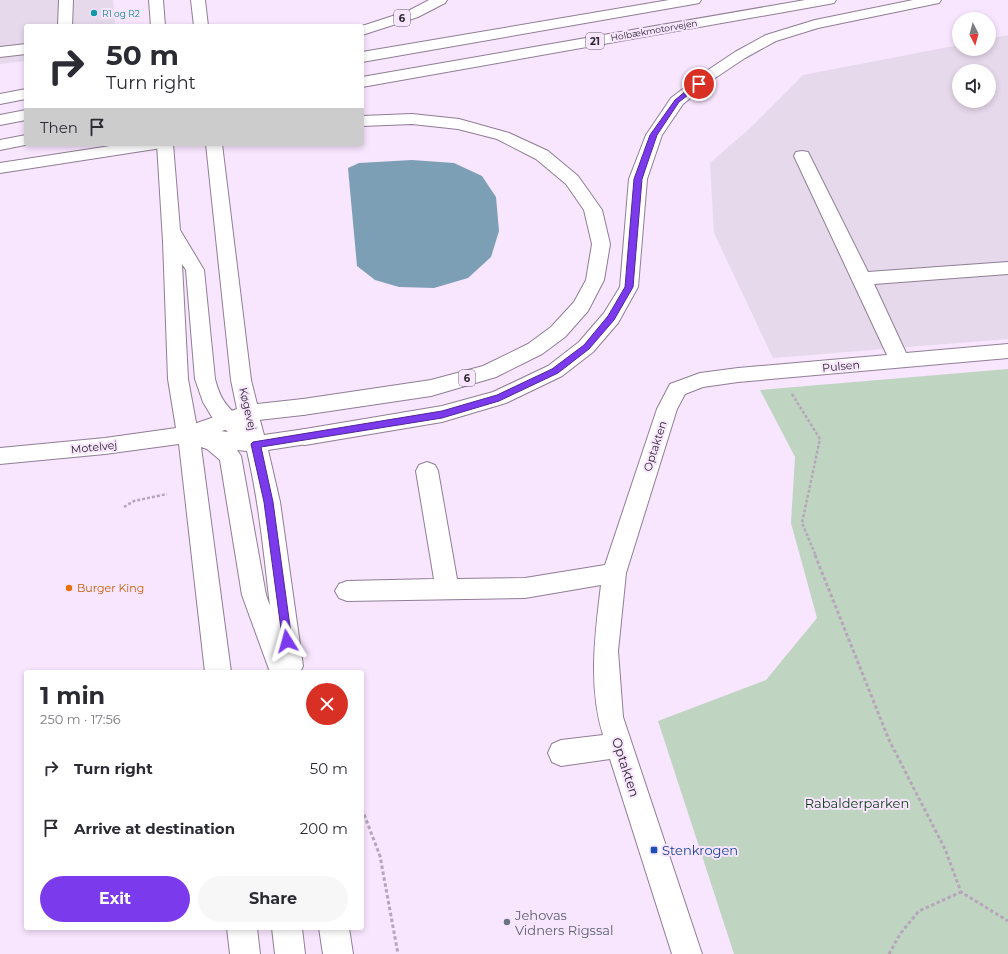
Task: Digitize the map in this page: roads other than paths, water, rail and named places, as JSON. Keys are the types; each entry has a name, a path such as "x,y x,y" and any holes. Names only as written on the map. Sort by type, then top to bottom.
{"main road":[{"path":"65,24 66,0"},
{"path":"156,0 158,24"},
{"path":"198,0 201,24"},
{"name":"6","path":"364,30 413,14 440,0"},
{"name":"21","path":"364,57 694,0"},
{"name":"Holbækmotorvejen","path":"364,82 829,0"},
{"path":"188,435 256,444 442,414 499,398 555,371 586,347 611,318 629,287 638,179 654,135 677,101 710,75 740,55 771,38 815,24 934,0"},
{"path":"0,52 24,49"},
{"path":"0,99 24,94"},
{"path":"0,120 24,115"},
{"name":"6","path":"248,413 303,407 431,388 489,372 535,349 558,332 581,306 595,280 601,244 593,210 572,180 542,155 503,136 459,124 412,119 364,121"},
{"path":"0,145 24,140"},
{"path":"0,168 142,146"},
{"path":"165,146 178,379 196,488 219,665"},
{"name":"Køgevej","path":"214,146 241,380 268,502 291,670"},
{"path":"802,156 900,361"},
{"path":"170,229 195,270 205,379 210,397 219,411 256,444"},
{"path":"862,279 1008,268"},
{"name":"Pulsen","path":"677,390 700,380 1008,351"},
{"name":"Optakten","path":"677,390 667,409 614,573 606,651 610,717 687,954"},
{"path":"188,435 248,413"},
{"path":"188,435 215,443 230,456 254,595 282,670"},
{"name":"Motelvej","path":"0,456 105,446 188,435"},
{"path":"427,471 447,589"},
{"path":"347,591 525,588 614,573"},
{"path":"560,753 619,745"},
{"path":"242,930 245,954"},
{"path":"287,930 290,954"},
{"path":"334,930 338,954"}],"water":[{"path":"412,160 454,163 482,176 496,197 499,231 491,257 468,278 434,288 399,287 375,280 357,266 348,168 359,163"}],"place":[{"name":"R1 og R2","path":"94,13"},
{"name":"Burger King","path":"69,588"},
{"name":"Stenkrogen","path":"654,850"},
{"name":"Jehovas Vidners Rigssal","path":"507,922"}],"park label":[{"name":"Rabalderparken","path":"857,803"}]}
